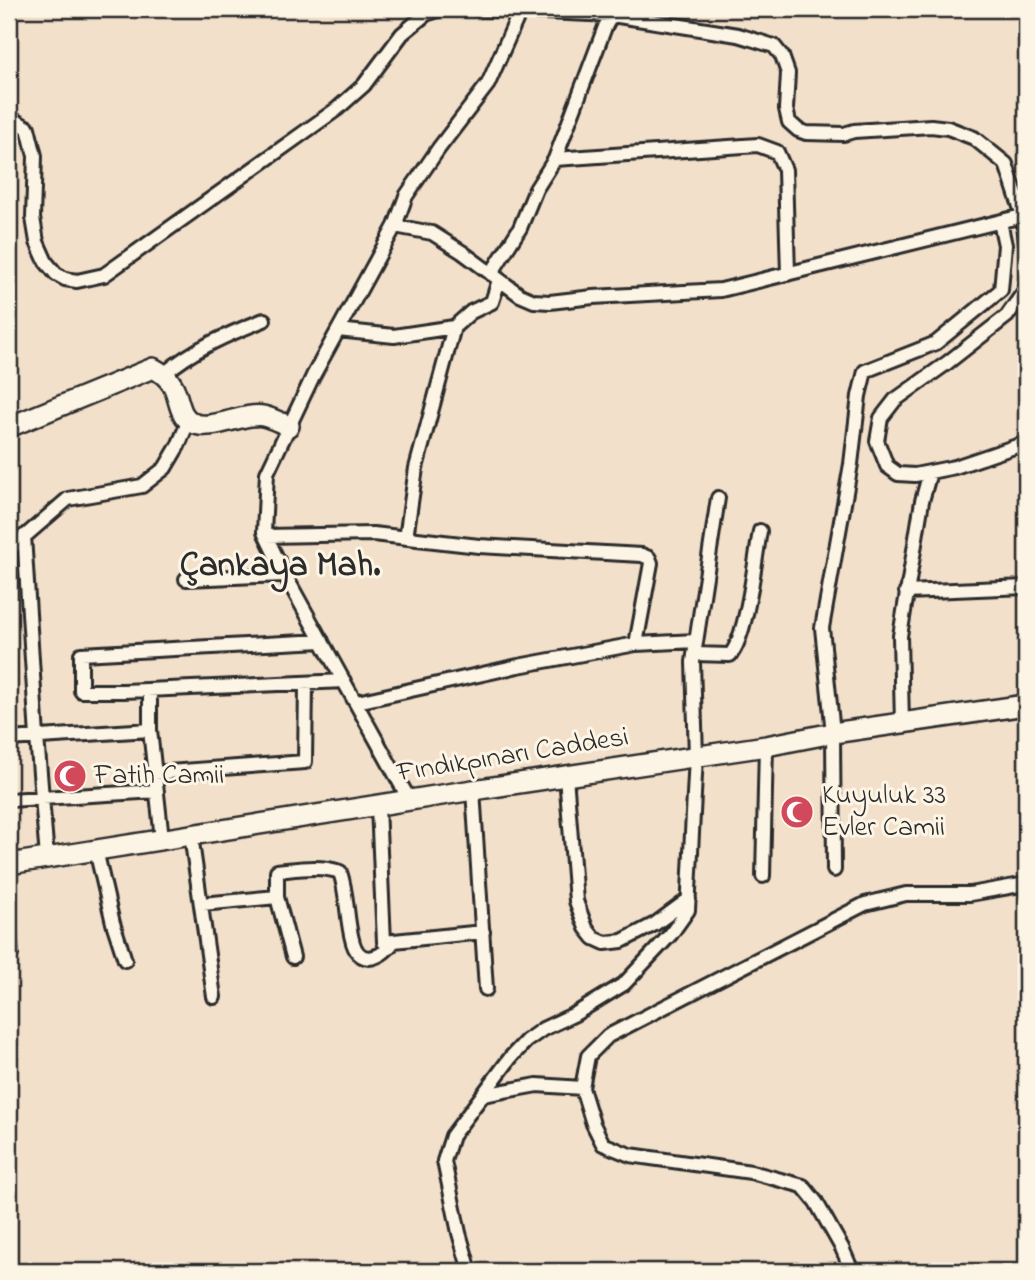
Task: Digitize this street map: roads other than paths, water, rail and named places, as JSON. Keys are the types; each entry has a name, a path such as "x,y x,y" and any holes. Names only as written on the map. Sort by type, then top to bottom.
{"main road":[{"path":"9,427 153,368 164,374 174,387 183,415 195,425 262,416 289,426"},
{"name":"Fındıkpınarı Caddesi","path":"9,864 766,746 833,733 1026,705"}],"street":[{"path":"9,117 28,128 35,156 33,218 37,242 46,262 56,274 65,279 76,281 104,275 337,109 364,85 402,34 426,14 442,9"},
{"path":"476,9 614,12 738,35 774,46 782,56 788,73 786,109 789,122 798,130 806,133 844,134 931,125 974,138 1006,164 1025,215 1026,242"},
{"path":"411,801 285,575 264,532 267,473 313,376 395,226 406,196 488,84 521,10"},
{"path":"338,330 394,336 454,327 471,312 492,302 495,277 536,189 555,159 605,27 614,12"},
{"path":"555,159 758,145 777,152 785,170 788,274"},
{"path":"395,226 432,233 520,295 534,301 550,302 721,290 1025,215"},
{"path":"834,870 833,733 822,628 865,371 936,343 1001,290 1005,245 1000,222"},
{"path":"1026,289 1007,316 895,400 881,418 877,441 887,466 898,474 915,475 955,467 1026,444"},
{"path":"164,374 180,360 226,335 264,320"},
{"path":"406,538 416,468 454,327"},
{"path":"47,858 37,737 15,541 68,499 142,486 165,468 189,420"},
{"path":"902,724 900,636 922,500 930,472"},
{"path":"470,1271 444,1161 452,1136 526,1041 624,984 671,934 688,911 695,756 695,647 718,498"},
{"path":"357,702 518,666 636,645 695,647 730,655 736,649 742,632 760,531"},
{"path":"266,536 373,534 479,547 642,555 649,558 651,563 636,645"},
{"path":"186,579 285,575"},
{"path":"906,592 1026,587"},
{"path":"322,641 81,654 81,691 344,681"},
{"path":"155,774 305,762 306,682"},
{"path":"150,690 150,730 162,839"},
{"path":"9,739 150,730"},
{"path":"764,876 766,746"},
{"path":"566,776 576,901 586,928 594,938 605,943 622,941 655,924 689,899"},
{"path":"473,790 486,989"},
{"path":"9,800 157,791"},
{"path":"378,806 384,942 483,932"},
{"path":"191,835 214,997"},
{"path":"96,850 113,923 125,960"},
{"path":"293,957 277,897 277,870 312,868 340,872 353,946 363,956 375,958 388,950 394,941"},
{"path":"852,1271 816,1202 803,1186 751,1172 630,1155 603,1144 593,1124 582,1088 588,1056 608,1036 865,904 906,894 970,894 1026,884"},
{"path":"202,904 277,897"},
{"path":"9,929 9,958"},
{"path":"483,1095 537,1084 582,1088"}],"place":[{"name":"Fatih Camii","path":"70,776"},
{"name":"Kuyuluk 33 Evler Camii","path":"797,812"}],"district":[{"name":"Çankaya Mah.","path":"280,566"}]}
